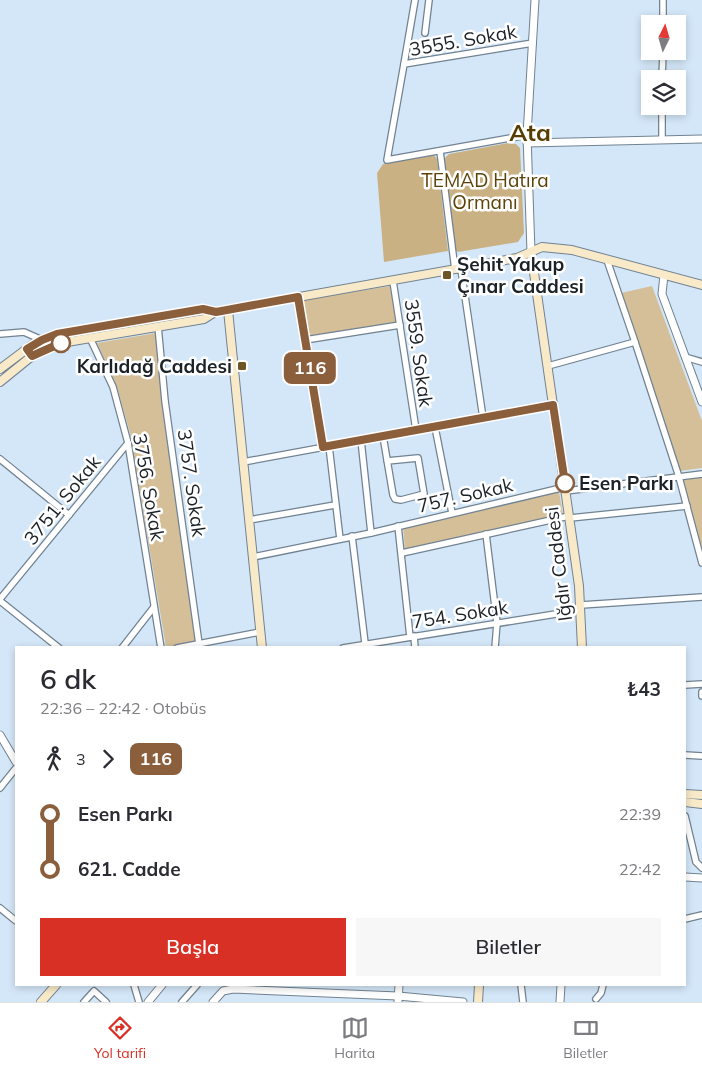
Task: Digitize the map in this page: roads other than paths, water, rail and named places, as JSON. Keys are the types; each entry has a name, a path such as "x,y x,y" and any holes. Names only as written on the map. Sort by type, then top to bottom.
{"main road":[{"path":"0,382 32,356 61,343 204,319 216,312 458,270 517,258 542,247 550,246 702,285"},
{"name":"Iğdır Caddesi","path":"531,252 581,608 582,646"},
{"path":"0,369 27,349 57,334 203,309 216,312"},
{"path":"228,310 262,646"},
{"path":"27,349 32,356"},
{"path":"686,794 702,795"},
{"path":"686,802 702,804"},
{"path":"41,1002 55,986"},
{"path":"478,1002 479,986"}],"street":[{"path":"404,64 415,0"},
{"path":"425,33 429,0"},
{"name":"Iğdır Caddesi","path":"531,252 526,135 535,0"},
{"path":"662,0 662,15"},
{"name":"3555. Sokak","path":"440,150 387,160 404,64 532,43"},
{"path":"662,115 662,140"},
{"path":"483,418 440,150 526,135"},
{"path":"527,143 702,139"},
{"path":"607,260 679,477 702,563"},
{"path":"664,275 662,294 702,402"},
{"name":"3559. Sokak","path":"394,281 416,430"},
{"path":"298,297 326,446 340,539"},
{"path":"305,340 400,324"},
{"name":"3757. Sokak","path":"158,326 168,418 199,644"},
{"path":"0,334 24,332 42,340"},
{"name":"3756. Sokak","path":"90,338 113,387 128,443 161,646"},
{"path":"548,366 635,342"},
{"path":"685,357 702,362"},
{"path":"243,462 553,405"},
{"path":"435,427 452,513"},
{"path":"383,436 387,461 395,499 401,500 424,494 418,458 387,461"},
{"path":"361,440 371,533"},
{"name":"3751. Sokak","path":"0,600 128,443"},
{"path":"0,458 69,515"},
{"name":"757. Sokak","path":"252,557 371,533 452,513 565,489 702,474"},
{"path":"249,520 336,505"},
{"path":"402,553 569,517 686,506"},
{"path":"398,526 414,646"},
{"path":"486,534 497,624 495,646"},
{"path":"352,536 365,644"},
{"name":"754. Sokak","path":"353,646 497,624 581,608 702,597"},
{"path":"0,600 57,646"},
{"path":"124,646 154,607"},
{"path":"188,646 260,632"},
{"path":"686,685 702,684"},
{"path":"0,735 15,760"},
{"path":"686,755 702,756"},
{"path":"0,788 15,769"},
{"path":"686,820 696,862 702,868"},
{"path":"686,877 702,878"},
{"path":"0,908 15,920"},
{"path":"686,919 702,914"},
{"path":"134,986 139,1002"},
{"path":"148,1002 161,986"},
{"path":"182,1002 196,986"},
{"path":"213,1002 227,986"},
{"path":"398,999 399,986"},
{"path":"521,986 523,1002"},
{"path":"560,1002 561,986"},
{"path":"596,999 601,994 603,986"},
{"path":"223,991 233,989 266,990 463,1002"},
{"path":"84,1002 94,990 106,1002"}],"place":[{"name":"Şehit Yakup Çınar Caddesi","path":"447,275"},
{"name":"Karlıdağ Caddesi","path":"242,366"},
{"name":"Esen Parkı","path":"565,483"}],"district":[{"name":"Ata","path":"530,133"}],"park label":[{"name":"TEMAD Hatıra Ormanı","path":"485,191"}]}
